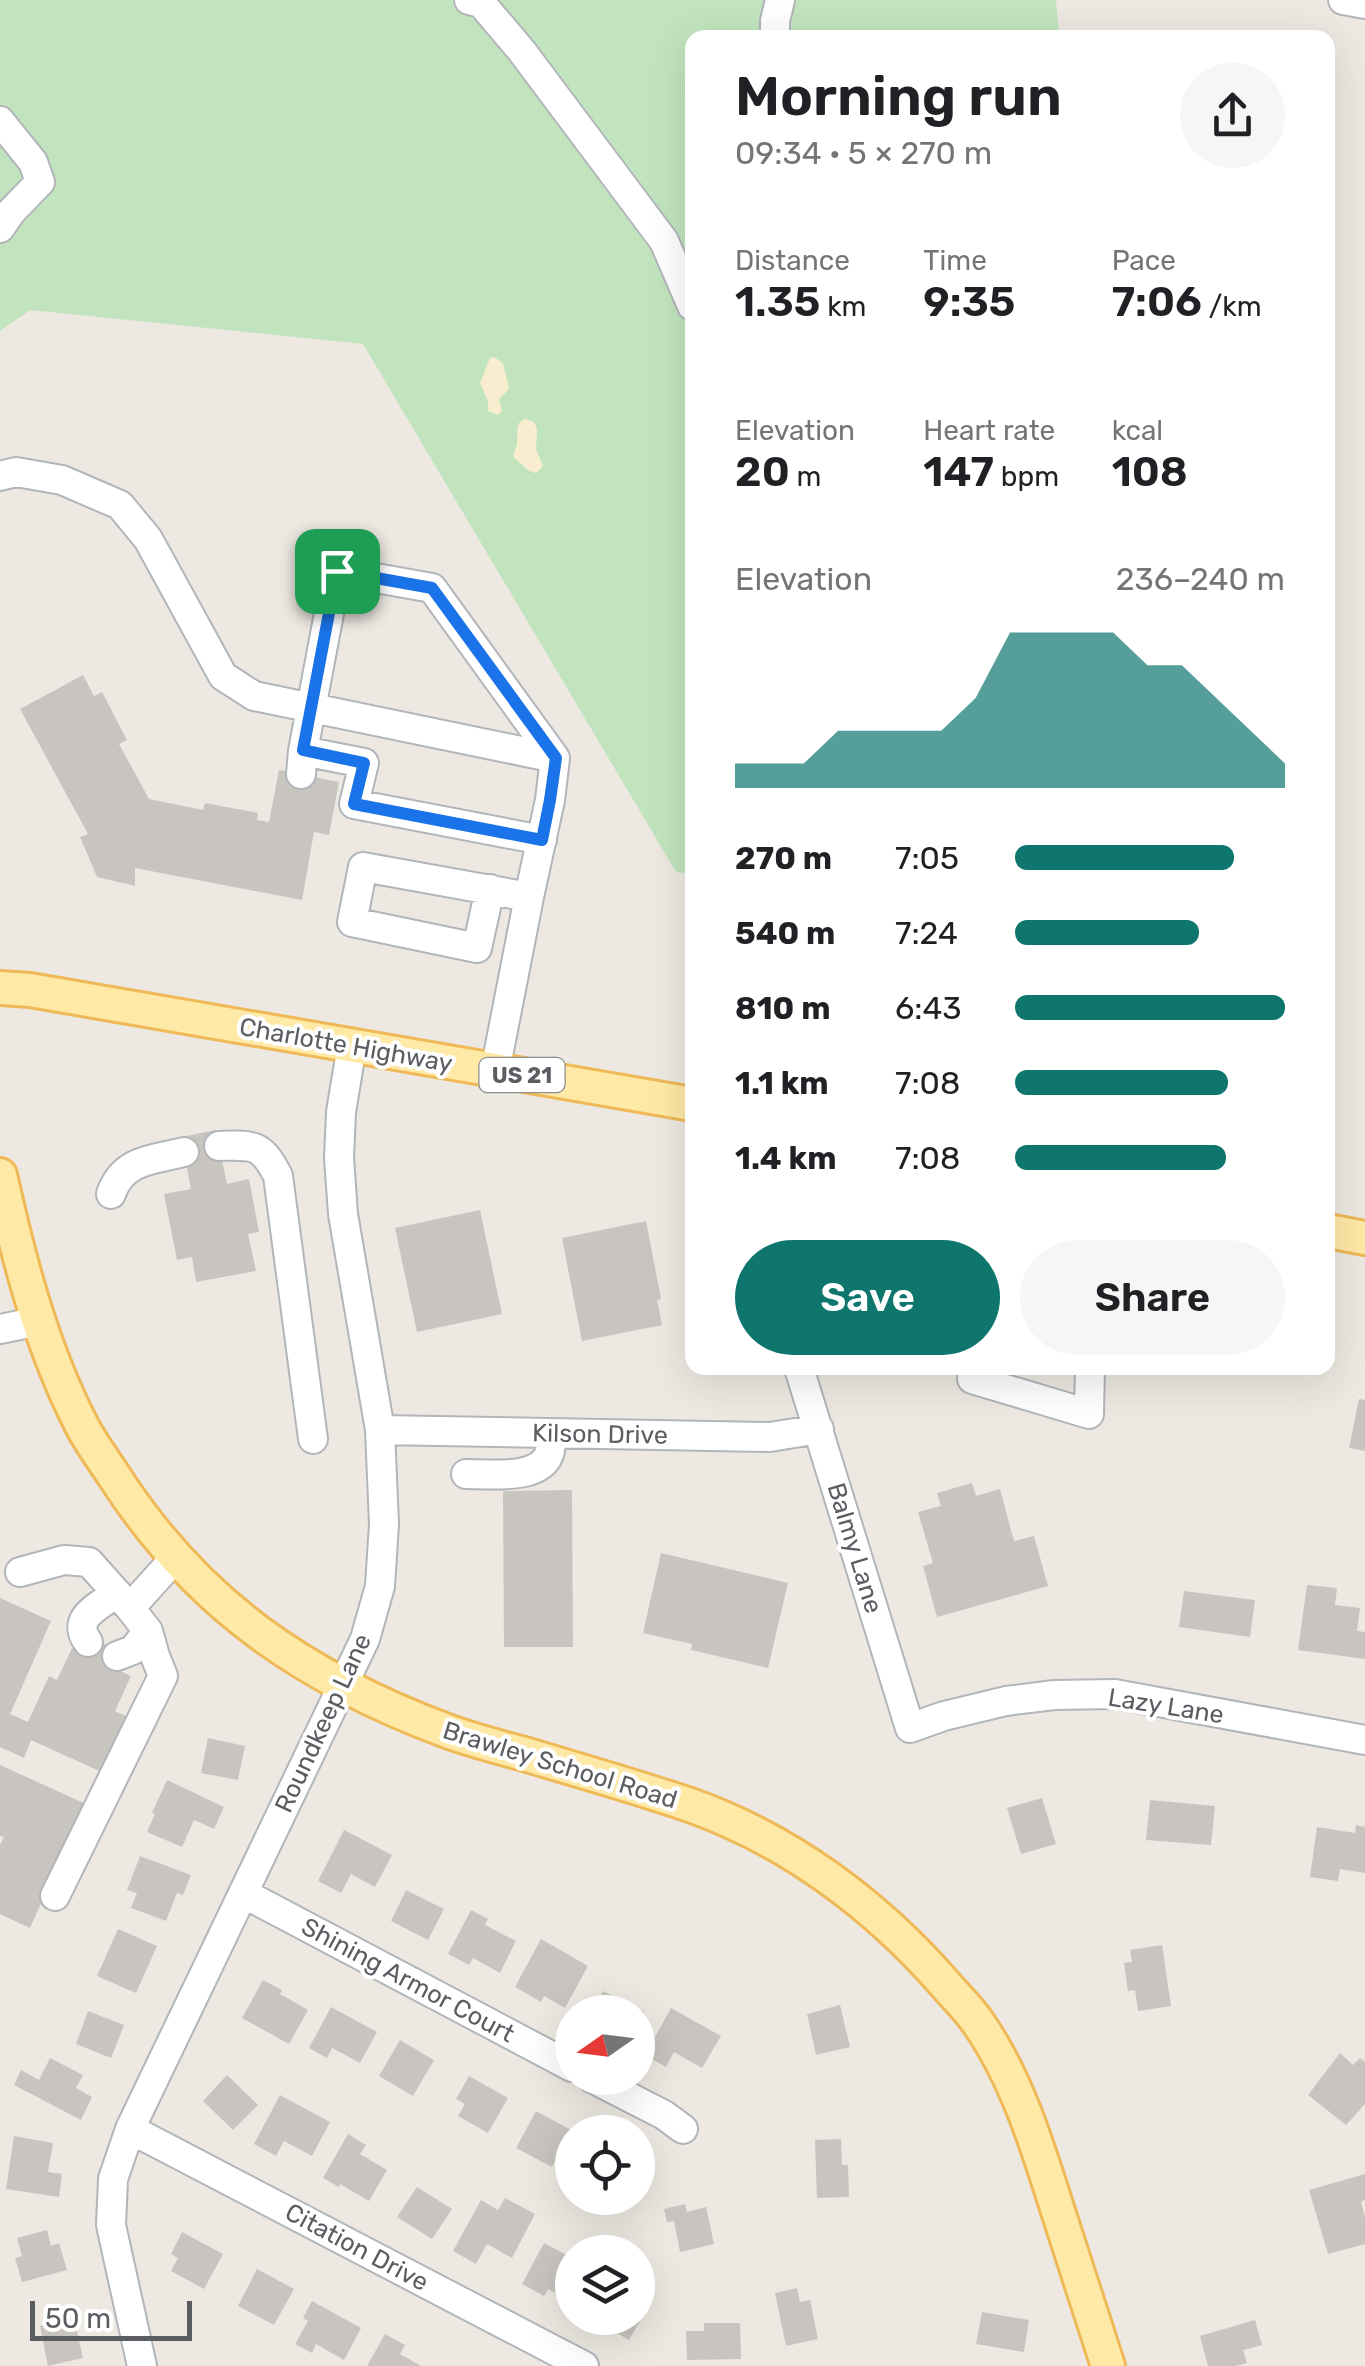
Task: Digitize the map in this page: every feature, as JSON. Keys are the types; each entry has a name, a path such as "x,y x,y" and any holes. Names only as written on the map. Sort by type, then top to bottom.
{"main road":[{"name":"Charlotte Highway","path":"0,988 685,1103"},
{"name":"Brawley School Road","path":"0,1175 39,1321 82,1426 128,1499 176,1557 249,1627 343,1686 385,1706 451,1732 693,1806 746,1828 847,1890 922,1958 978,2022 1006,2069 1036,2144 1108,2366"},
{"path":"1335,1233 1365,1238"}],"street":[{"path":"469,0 481,4 521,50 664,241 685,290"},
{"path":"775,30 780,0"},
{"path":"1342,0 1365,4"},
{"path":"0,121 33,162 40,182 0,228"},
{"path":"0,476 16,472 62,480 120,505 148,539 223,676 254,696 556,758"},
{"path":"495,1070 528,897 542,840 550,800 556,758 432,588 337,571 302,762 364,763 345,802 542,840"},
{"path":"490,888 477,948 352,922 364,867 490,888 528,897"},
{"name":"Roundkeep Lane","path":"142,2366 111,2225 114,2179 130,2129 365,1639 380,1586 384,1524 380,1430 343,1214 339,1158 341,1112 352,1046"},
{"path":"220,1146 250,1145 260,1149 278,1176 313,1440"},
{"path":"111,1194 116,1179 138,1163 184,1152"},
{"path":"0,1330 39,1321"},
{"name":"Balmy Lane","path":"801,1375 910,1728"},
{"path":"972,1375 972,1379 1089,1414 1090,1375"},
{"name":"Kilson Drive","path":"380,1430 770,1437 819,1430"},
{"path":"466,1474 530,1471 544,1463 550,1452 550,1434"},
{"path":"88,1642 81,1625 87,1615 124,1600 176,1557"},
{"path":"20,1572 64,1560 89,1562 148,1631 163,1676 55,1896"},
{"path":"117,1656 133,1650 148,1631"},
{"name":"Lazy Lane","path":"910,1728 1006,1700 1115,1694 1365,1740"},
{"name":"Shining Armor Court","path":"242,1893 555,2058"},
{"path":"625,2095 682,2129"},
{"name":"Citation Drive","path":"130,2129 584,2366"}],"green space":[{"path":"0,0 1056,0 1058,30 685,30 685,873 676,872 363,344 30,310 0,331"}],"sand":[{"path":"490,358 503,363 509,389 499,399 502,411 498,415 488,411 480,383"},
{"path":"525,419 534,422 537,429 536,449 543,466 536,473 514,458 518,426"}],"building":[{"path":"83,675 94,696 102,692 127,740 119,744 149,799 203,810 205,803 258,813 257,820 269,822 279,770 339,782 329,835 314,832 302,900 135,868 135,886 97,877 80,837 88,834 20,709"},
{"path":"216,1130 227,1184 249,1179 259,1232 248,1234 256,1271 196,1282 192,1257 177,1260 164,1194 191,1189 181,1137"},
{"path":"480,1210 502,1314 417,1332 395,1228"},
{"path":"646,1221 662,1325 582,1341 562,1238"},
{"path":"1359,1399 1365,1400 1365,1451 1349,1448"},
{"path":"972,1483 976,1496 1000,1489 1014,1541 1034,1536 1048,1586 937,1617 923,1566 933,1563 918,1512 941,1506 937,1493"},
{"path":"572,1490 573,1647 504,1647 503,1491"},
{"path":"661,1553 788,1583 768,1668 691,1650 692,1644 643,1633"},
{"path":"1307,1585 1337,1588 1335,1605 1360,1608 1357,1631 1365,1632 1365,1659 1298,1650"},
{"path":"1184,1591 1255,1600 1250,1637 1179,1627"},
{"path":"0,1598 51,1621 10,1714 28,1722 49,1676 57,1680 72,1648 89,1656 96,1640 120,1651 112,1667 131,1676 115,1711 133,1719 108,1775 31,1740 24,1758 0,1747"},
{"path":"208,1738 245,1746 238,1780 201,1773"},
{"path":"0,1765 86,1804 30,1928 0,1914 0,1845 4,1837 0,1836"},
{"path":"167,1780 224,1807 214,1829 194,1820 182,1847 147,1832"},
{"path":"1042,1798 1056,1844 1021,1854 1007,1808"},
{"path":"1150,1800 1215,1806 1211,1845 1146,1840"},
{"path":"1356,1825 1365,1827 1365,1873 1340,1869 1338,1881 1310,1877 1317,1827 1355,1833"},
{"path":"344,1830 392,1855 375,1887 351,1874 341,1893 318,1881"},
{"path":"140,1856 191,1875 183,1895 177,1893 166,1921 131,1908 137,1893 127,1890"},
{"path":"406,1890 444,1909 428,1940 391,1921"},
{"path":"471,1910 488,1919 485,1925 516,1941 500,1973 473,1958 469,1965 448,1954"},
{"path":"118,1929 157,1946 136,1993 97,1976"},
{"path":"541,1939 588,1966 572,1995 555,1995 555,2002 544,1996 541,2002 515,1987"},
{"path":"1162,1945 1171,2006 1138,2011 1135,1990 1128,1991 1124,1963 1132,1962 1130,1950"},
{"path":"263,1980 308,2010 289,2044 242,2018"},
{"path":"840,2005 850,2047 816,2055 807,2014"},
{"path":"331,2007 377,2032 360,2063 332,2048 327,2058 309,2048"},
{"path":"671,2008 721,2036 702,2068 674,2052 666,2067 655,2061 655,2037"},
{"path":"88,2011 124,2025 111,2058 76,2044"},
{"path":"400,2040 434,2060 413,2096 379,2076"},
{"path":"1340,2053 1353,2065 1360,2058 1365,2062 1365,2104 1346,2125 1308,2095"},
{"path":"50,2058 83,2075 76,2088 92,2097 81,2120 14,2085 21,2070 39,2080"},
{"path":"227,2075 258,2105 233,2130 203,2101"},
{"path":"469,2076 508,2098 488,2133 458,2116 465,2104 456,2099"},
{"path":"280,2095 330,2122 312,2156 284,2141 276,2156 254,2144"},
{"path":"536,2111 555,2121 552,2167 516,2148"},
{"path":"348,2134 366,2145 360,2154 387,2170 369,2201 323,2178"},
{"path":"14,2136 53,2143 48,2172 62,2174 59,2197 6,2189"},
{"path":"841,2139 842,2165 848,2165 849,2197 817,2198 815,2140"},
{"path":"1365,2174 1365,2200 1361,2202 1365,2244 1328,2254 1309,2190"},
{"path":"417,2187 452,2209 432,2239 397,2217"},
{"path":"505,2198 535,2214 512,2258 487,2244 476,2264 453,2251 481,2200 498,2210"},
{"path":"685,2204 687,2212 706,2207 714,2244 680,2252 674,2221 667,2222 664,2209"},
{"path":"47,2230 51,2246 59,2243 67,2270 22,2282 15,2258 22,2256 17,2238"},
{"path":"182,2232 223,2254 204,2289 171,2271 178,2258 171,2254"},
{"path":"544,2243 555,2249 555,2293 548,2289 544,2296 522,2284"},
{"path":"257,2269 294,2289 274,2325 238,2306"},
{"path":"797,2288 800,2302 810,2300 818,2339 786,2346 775,2293"},
{"path":"312,2301 361,2328 344,2360 316,2344 312,2353 295,2344 308,2321 303,2318"},
{"path":"982,2312 1029,2320 1024,2352 976,2344"},
{"path":"74,2318 83,2358 48,2366 40,2326"},
{"path":"1255,2320 1262,2345 1243,2350 1247,2363 1208,2366 1200,2336"},
{"path":"704,2323 740,2323 741,2359 687,2360 686,2331 704,2331"},
{"path":"385,2334 405,2345 400,2354 421,2366 367,2366"}],"route":[{"path":"337,571 432,588 556,758 542,840 354,804 364,763 303,750 337,571"}]}
